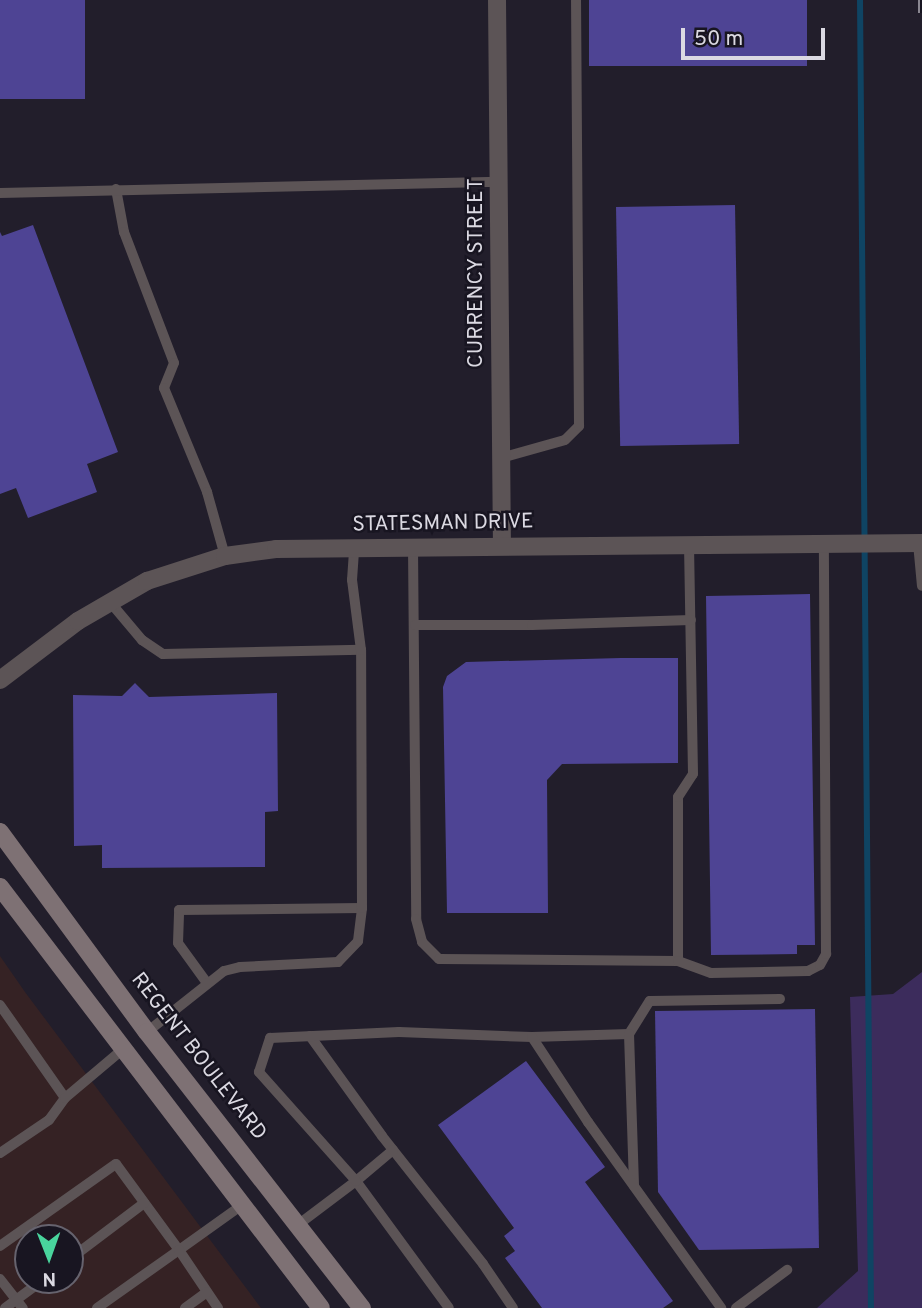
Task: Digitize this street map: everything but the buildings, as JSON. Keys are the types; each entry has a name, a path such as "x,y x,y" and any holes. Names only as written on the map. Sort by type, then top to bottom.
{"street":[{"name":"CURRENCY STREET","path":"497,0 502,547"},
{"name":"STATESMAN DRIVE","path":"0,680 78,621 147,581 225,556 276,549 915,543"},
{"name":"REGENT BOULEVARD","path":"0,832 147,1032 362,1308"},
{"path":"2,895 321,1308"},
{"path":"122,1050 147,1032"}],"lane":[{"path":"501,458 565,440 579,426 576,0"},
{"path":"0,193 499,182"},
{"path":"116,189 124,232 174,363 163,388 207,492 225,556"},
{"path":"915,543 922,586"},
{"path":"413,547 415,919 422,942 439,959 678,961 711,973 808,971 820,965 826,954 824,544"},
{"path":"678,961 678,797 693,774 689,545"},
{"path":"147,1032 224,971 240,967 338,962 358,941 362,908 360,650 352,580 354,548"},
{"path":"110,602 142,640 163,654 360,650"},
{"path":"415,625 532,625 691,620"},
{"path":"207,983 178,943 179,910 362,908"},
{"path":"634,1187 629,1034 650,1001 780,999"},
{"path":"0,1005 65,1098"},
{"path":"449,1308 356,1181 259,1072 270,1038 399,1032 532,1037 629,1034"},
{"path":"310,1036 513,1308"},
{"path":"532,1037 634,1187 722,1308"},
{"path":"0,1153 49,1119 65,1098 122,1050"},
{"path":"299,1224 393,1150"},
{"path":"0,1246 116,1164 218,1308"},
{"path":"84,1248 144,1203"},
{"path":"97,1308 242,1205"},
{"path":"736,1308 788,1270"},
{"path":"0,1279 19,1304 5,1308"},
{"path":"185,1308 207,1292"}],"shaded area":[{"path":"0,956 25,992 261,1308 0,1308"},
{"path":"922,972 922,1308 817,1308 858,1271 850,997 893,994"}],"waterway":[{"path":"860,0 871,1308"}],"railway":[{"path":"922,0 922,13"}]}
